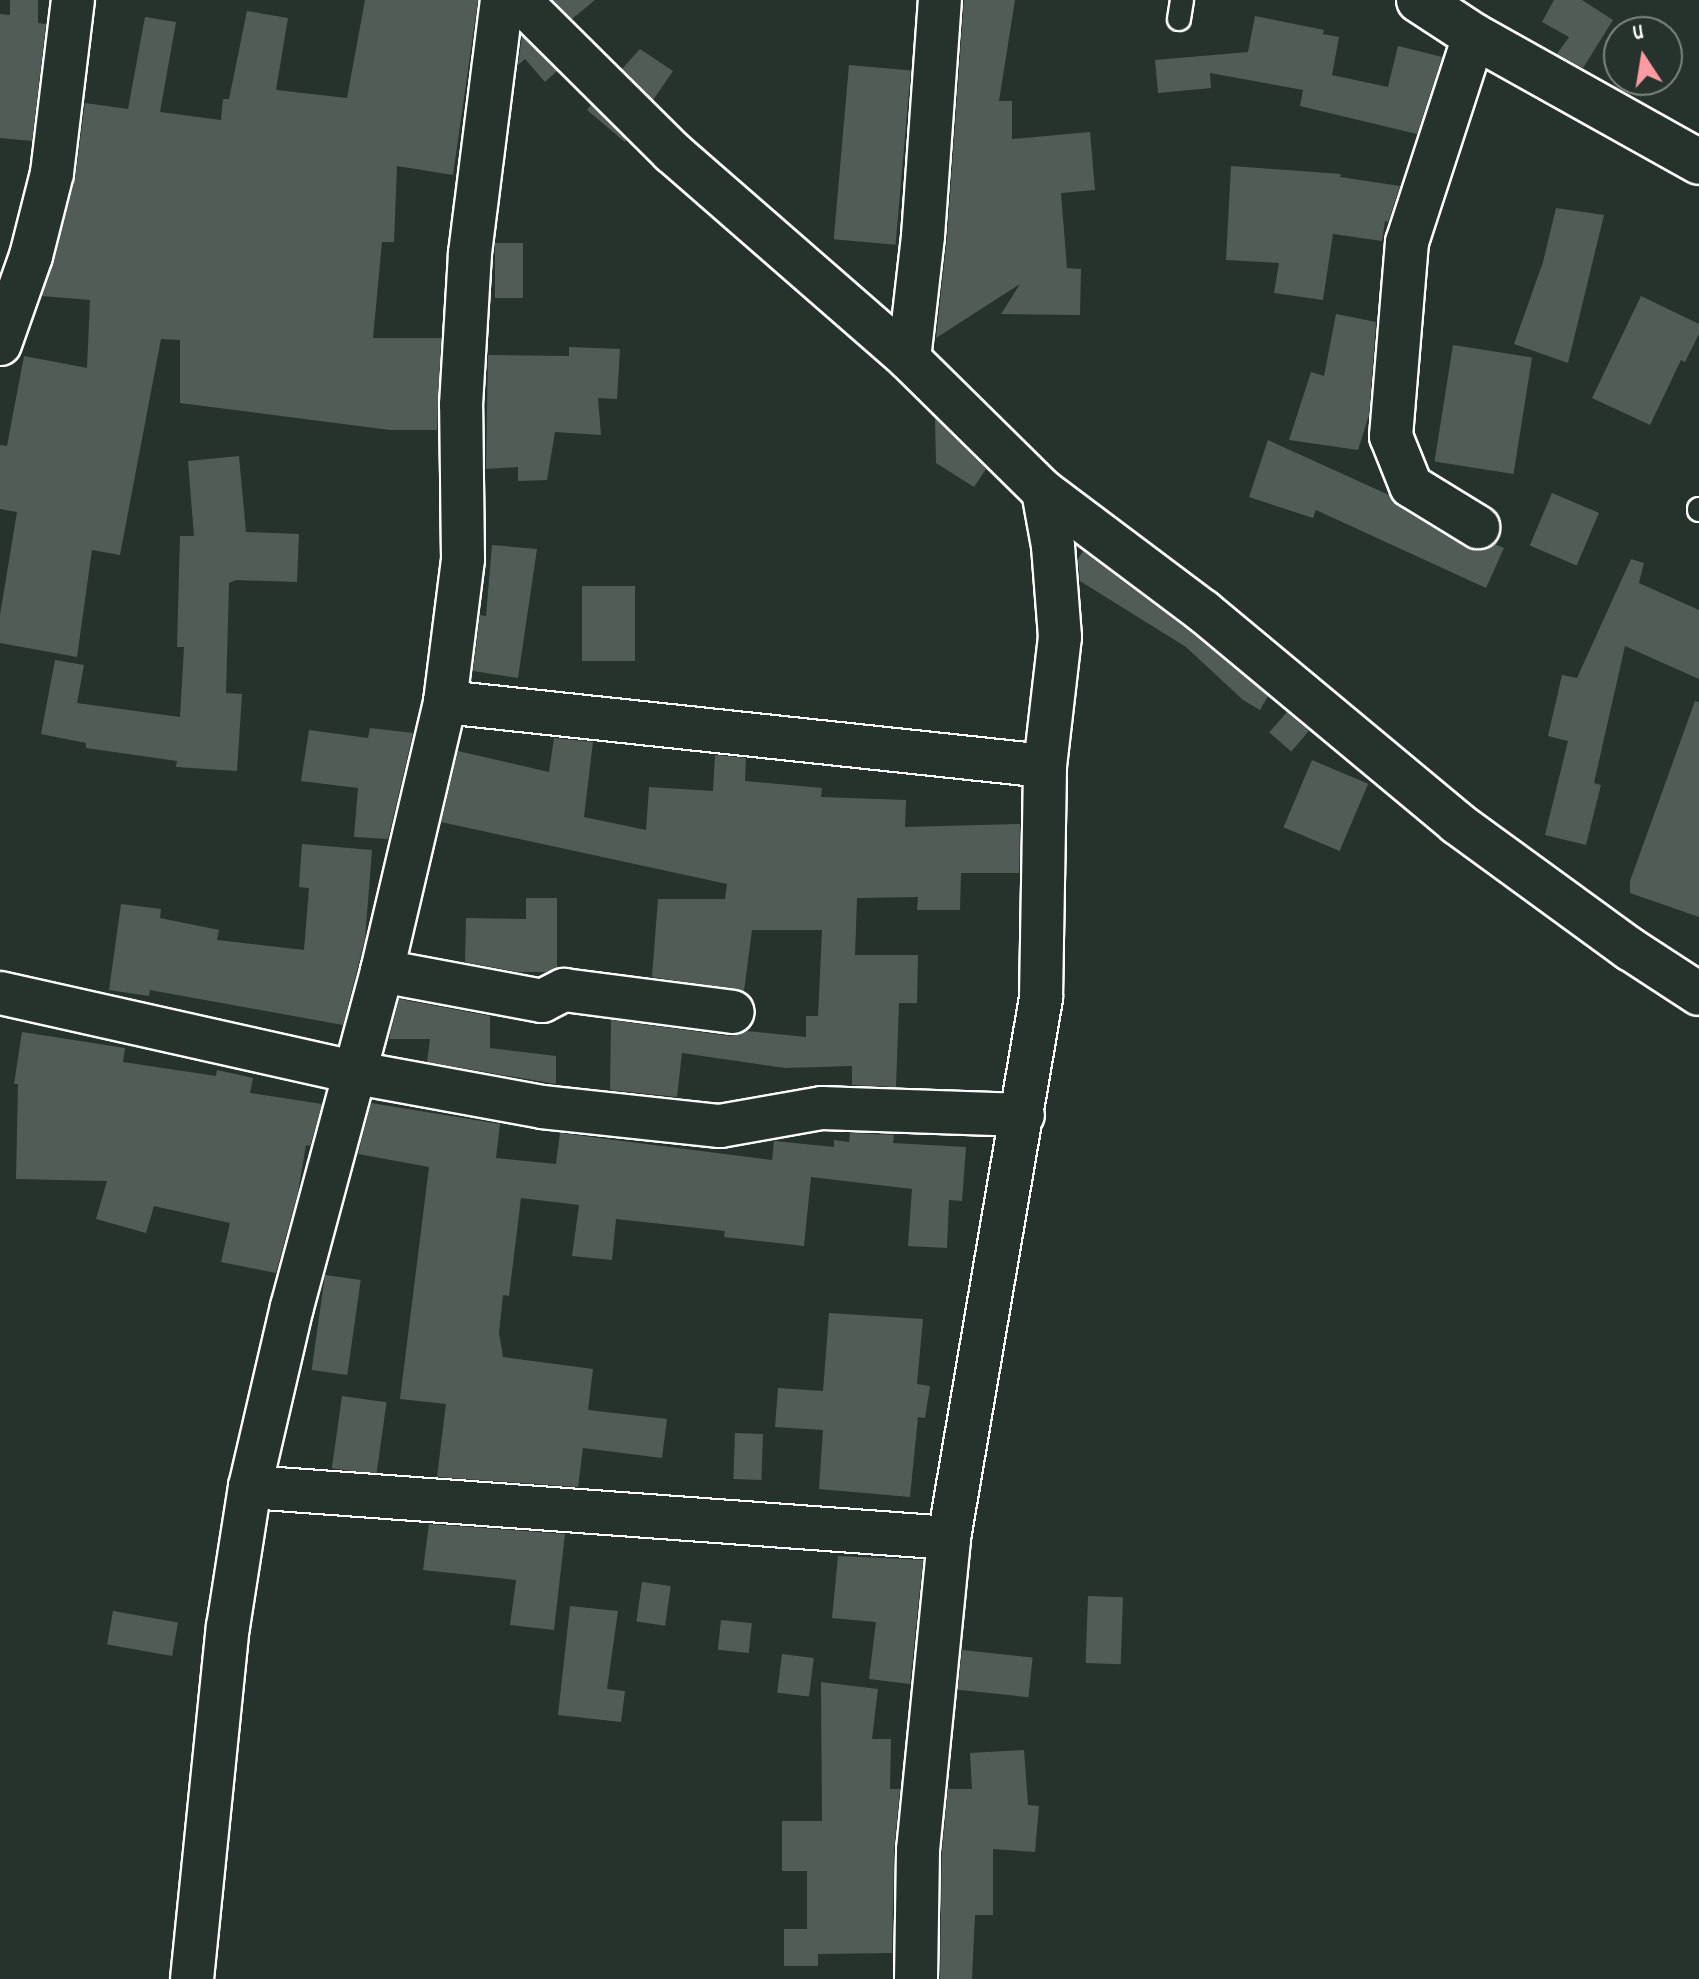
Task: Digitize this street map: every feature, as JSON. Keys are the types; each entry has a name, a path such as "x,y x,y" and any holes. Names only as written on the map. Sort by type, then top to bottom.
{"main road":[{"path":"1419,0 1474,36 1699,162"}],"street":[{"path":"0,344 31,256 52,173 73,0"},
{"path":"192,1979 228,1627 250,1487 292,1307 357,1073 445,702 463,559 461,405 470,253 502,0"},
{"path":"519,0 672,152 909,359 1043,491 1203,611 1457,823 1630,949 1699,994"},
{"path":"909,359 923,236 940,0"},
{"path":"1474,36 1407,242 1391,436 1411,486 1478,527"},
{"path":"916,1979 918,1850 949,1538 1041,998 1045,766 1060,637 1055,558 1043,491"},
{"path":"445,702 1045,766"},
{"path":"382,971 542,1001 564,990 733,1012"},
{"path":"0,993 357,1073 542,1107 695,1124 742,1123 822,1108 1023,1115"},
{"path":"250,1487 949,1538"}],"building":[{"path":"10,0 38,0 38,23 46,24 32,141 0,138 0,14 10,15"},
{"path":"365,0 478,0 453,175 397,166 394,242 382,242 373,338 441,338 437,430 390,430 180,403 180,340 161,339 120,555 92,550 77,657 0,643 0,615 17,512 0,509 0,445 7,446 24,356 87,368 90,300 42,296 75,179 85,103 128,109 145,17 176,22 160,112 221,120 223,99 229,99 247,11 288,18 276,90 347,98"},
{"path":"553,0 595,0 572,19"},
{"path":"964,0 1015,0 999,101 1012,101 1012,139 1090,132 1095,190 1061,193 1067,268 1081,269 1080,315 1001,314 1020,284 936,338 947,238"},
{"path":"1554,0 1582,0 1607,16 1603,16 1603,36 1583,68 1557,54 1569,37 1542,22"},
{"path":"1255,16 1324,30 1323,34 1339,37 1332,75 1388,87 1398,46 1442,57 1417,134 1300,106 1303,90 1210,73 1211,88 1158,93 1155,60 1248,52"},
{"path":"522,36 557,71 545,82 525,59 518,65"},
{"path":"640,49 673,71 653,100 622,69"},
{"path":"849,65 911,70 896,245 834,239"},
{"path":"591,105 626,140 625,142 587,110"},
{"path":"1231,166 1341,174 1340,177 1400,186 1388,222 1385,221 1382,241 1333,234 1323,300 1274,293 1279,263 1226,260"},
{"path":"1556,208 1604,215 1568,363 1514,344 1543,262"},
{"path":"495,243 523,243 523,298 495,298"},
{"path":"1641,296 1699,324 1699,334 1685,362 1681,360 1650,425 1592,398"},
{"path":"1336,314 1376,322 1369,415 1358,450 1289,440 1311,372 1324,376"},
{"path":"1453,345 1532,358 1514,474 1435,462"},
{"path":"569,347 620,349 617,399 598,398 601,435 555,432 547,480 518,481 518,467 486,469 488,355 569,356"},
{"path":"935,418 986,469 974,487 936,463"},
{"path":"1268,440 1389,495 1398,506 1465,547 1478,551 1494,544 1504,548 1486,588 1316,510 1313,518 1249,497"},
{"path":"239,456 246,532 299,534 297,582 236,580 229,583 226,693 242,694 237,771 176,767 177,761 86,748 86,743 41,734 55,660 84,665 77,703 180,717 184,647 177,647 180,536 194,536 188,461"},
{"path":"1552,493 1599,513 1577,565 1530,545"},
{"path":"492,545 537,549 518,678 473,671 480,615 486,616"},
{"path":"1083,551 1188,630 1268,696 1260,710 1243,700 1186,647 1080,581 1078,559"},
{"path":"1631,559 1644,563 1639,583 1699,610 1699,679 1625,646 1594,783 1601,785 1586,845 1545,835 1568,741 1548,736 1562,675 1577,678"},
{"path":"582,586 635,586 635,661 582,661"},
{"path":"1695,701 1699,702 1699,917 1630,893 1630,881"},
{"path":"1287,712 1309,731 1291,751 1269,732"},
{"path":"370,728 413,733 388,839 354,837 358,788 301,781 309,730 368,738"},
{"path":"554,738 593,742 584,817 646,830 649,787 713,791 715,755 746,758 745,781 822,788 821,797 906,800 905,827 1020,824 1019,873 961,873 960,910 917,910 918,897 857,898 855,955 918,955 917,1003 899,1003 896,1087 852,1085 852,1066 785,1068 682,1053 677,1097 610,1090 611,1020 730,1036 747,1031 806,1037 806,1016 818,1016 822,930 752,930 744,991 652,977 658,899 725,899 727,884 441,822 458,751 549,772"},
{"path":"1312,760 1368,784 1340,851 1283,827"},
{"path":"302,844 372,850 365,939 343,1025 150,990 149,996 109,990 121,904 161,909 160,918 219,930 217,940 304,950 309,888 299,887"},
{"path":"526,898 557,898 557,968 547,972 518,972 465,962 466,918 526,919"},
{"path":"399,999 490,1016 490,1048 556,1056 556,1084 427,1062 430,1039 389,1039"},
{"path":"22,1032 125,1048 123,1062 216,1076 217,1070 253,1078 250,1093 322,1104 310,1146 306,1145 298,1192 276,1273 221,1262 230,1223 154,1206 146,1233 96,1219 107,1181 16,1179 18,1084 14,1084"},
{"path":"371,1103 500,1124 496,1158 556,1164 560,1133 772,1160 774,1141 834,1147 834,1140 849,1142 850,1133 894,1135 893,1143 966,1147 962,1201 949,1200 947,1248 908,1246 912,1189 811,1177 804,1246 724,1237 725,1231 616,1219 612,1260 572,1256 579,1205 521,1198 509,1296 503,1295 499,1333 503,1357 593,1369 588,1410 667,1419 662,1458 583,1448 578,1487 437,1477 446,1404 400,1399 429,1167 358,1154"},
{"path":"325,1275 361,1280 347,1375 312,1370"},
{"path":"829,1313 923,1319 917,1384 930,1386 925,1418 918,1417 910,1497 819,1489 823,1430 775,1427 778,1388 823,1391"},
{"path":"342,1396 387,1402 376,1475 332,1468"},
{"path":"735,1433 763,1434 761,1480 733,1479"},
{"path":"429,1524 565,1534 554,1630 510,1625 516,1580 423,1570"},
{"path":"838,1556 923,1560 910,1684 869,1679 876,1622 832,1618"},
{"path":"642,1582 671,1586 665,1626 636,1622"},
{"path":"1088,1596 1123,1597 1121,1664 1086,1663"},
{"path":"570,1606 618,1611 607,1689 625,1691 621,1722 558,1715"},
{"path":"113,1611 178,1622 172,1656 107,1644"},
{"path":"721,1620 752,1623 749,1653 718,1650"},
{"path":"962,1650 1033,1657 1028,1697 958,1690"},
{"path":"782,1654 814,1658 809,1697 777,1693"},
{"path":"821,1682 878,1689 872,1739 891,1739 890,1789 900,1789 894,1850 892,1953 818,1954 818,1966 784,1966 784,1929 807,1929 807,1871 782,1871 782,1821 822,1821"},
{"path":"1024,1750 1028,1805 1039,1806 1035,1852 993,1849 993,1915 975,1915 972,1979 940,1979 942,1851 948,1789 972,1789 970,1753"}]}
